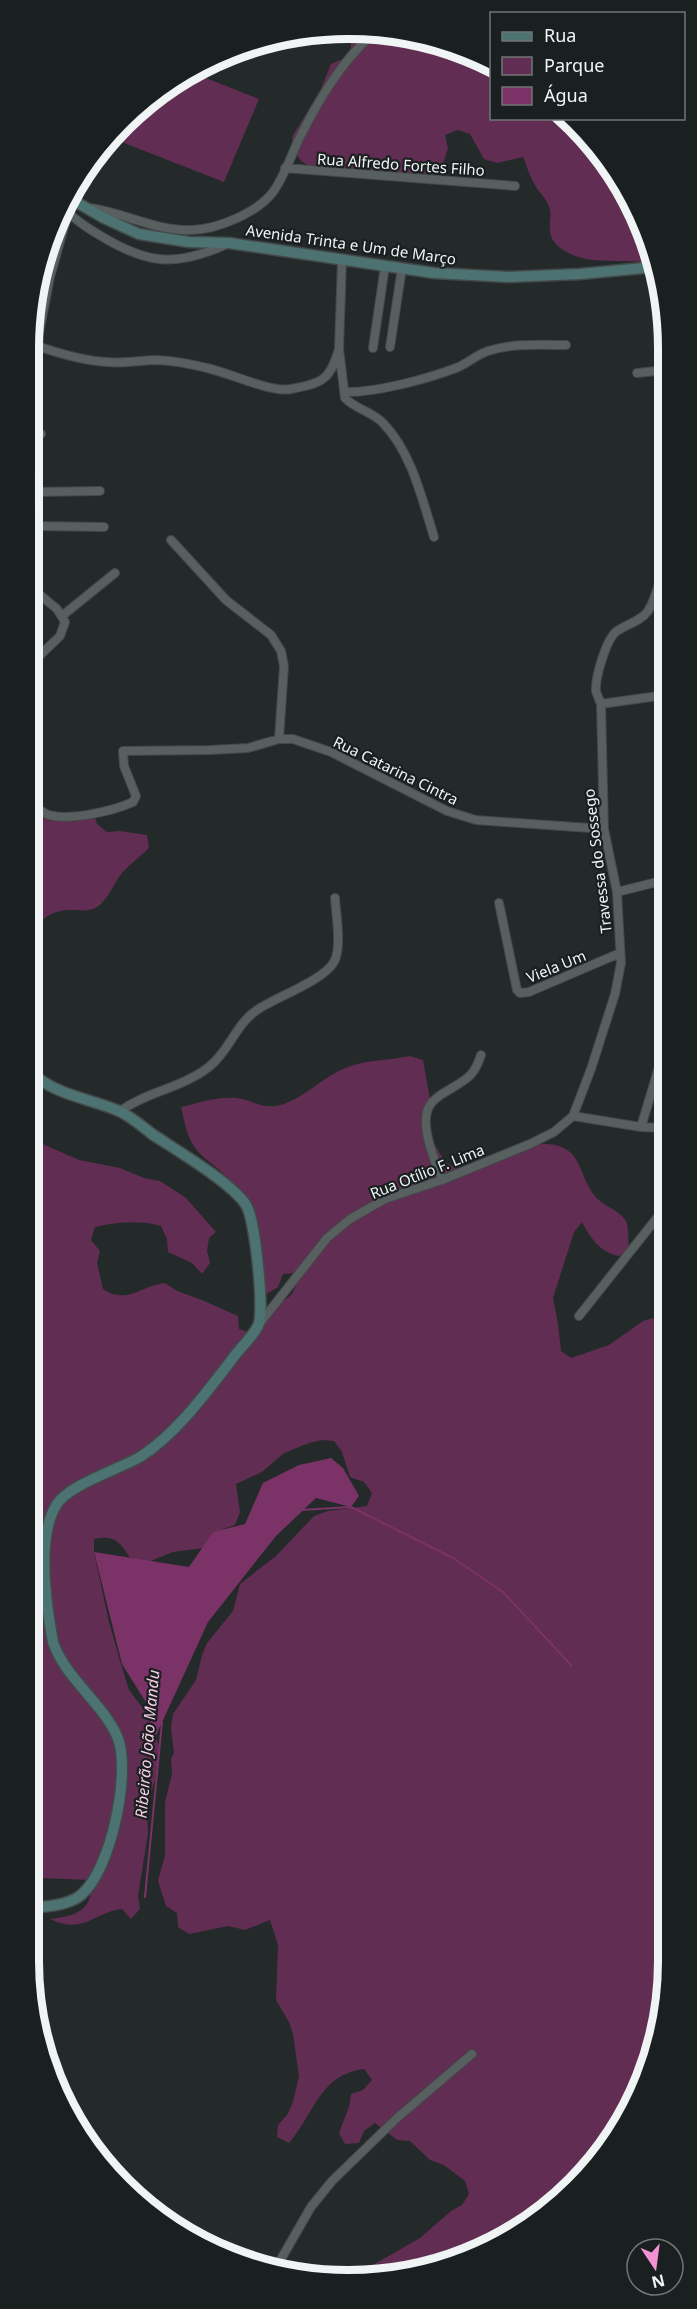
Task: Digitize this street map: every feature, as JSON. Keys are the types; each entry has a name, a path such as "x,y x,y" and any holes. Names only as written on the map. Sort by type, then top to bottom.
{"street":[{"name":"Avenida Trinta e Um de Março","path":"87,208 104,210 165,229 194,230 226,222 256,209 273,192 328,86 366,40"},
{"name":"Rua Alfredo Fortes Filho","path":"285,168 515,186"},
{"name":"Avenida Trinta e Um de Março","path":"76,202 139,234 189,242 229,243 434,273 509,277 647,268"},
{"path":"70,214 87,228 124,250 147,259 176,259 208,252 229,243"},
{"path":"40,328 61,235"},
{"path":"342,260 339,349 345,398 384,423 412,469 434,537"},
{"path":"373,348 385,266"},
{"path":"390,346 402,268"},
{"path":"39,344 46,349 105,362 156,360 180,362 230,373 267,387 279,389 289,389 317,382 329,375 339,349"},
{"path":"344,392 369,392 453,369 487,351 501,348 526,345 566,345"},
{"path":"638,373 658,371"},
{"path":"39,492 100,492"},
{"path":"39,526 104,527"},
{"path":"171,540 226,600 271,636 281,651 284,666 279,739"},
{"path":"62,616 115,573"},
{"name":"Travessa do Sossego","path":"573,1116 615,994 620,953 617,892 604,829 601,704 596,693 596,684 603,655 611,638 616,631 643,616 649,609 658,583"},
{"path":"39,593 49,600 62,616 64,627 60,636 39,656"},
{"path":"601,704 658,696"},
{"name":"Rua Catarina Cintra","path":"39,809 48,814 65,817 97,813 133,802 136,796 124,766 123,751 248,748 279,739 293,739 331,752 447,811 476,820 604,829"},
{"path":"617,892 658,882"},
{"path":"120,1111 131,1103 179,1084 210,1067 225,1051 244,1022 256,1011 329,968 335,960 337,943 335,898"},
{"name":"Viela Um","path":"500,903 517,990 520,993 529,992 620,953"},
{"path":"442,1180 432,1153 426,1127 426,1112 439,1095 474,1073 481,1055"},
{"path":"641,1127 658,1070"},
{"path":"39,1082 61,1093 120,1111 211,1174 247,1205 252,1217 256,1244 259,1324 206,1393 166,1437 141,1456 70,1491 59,1501 50,1516 45,1535 44,1554 53,1642 68,1670 107,1716 118,1738 124,1762 118,1809 103,1863 91,1886 80,1897 62,1904 39,1907"},
{"path":"573,1116 658,1128"},
{"name":"Rua Otílio F. Lima","path":"259,1324 327,1238 350,1219 385,1199 442,1180 530,1144 554,1132 573,1116"},
{"path":"579,1316 658,1217"},
{"path":"279,2262 311,2207 332,2181 397,2118 472,2054"}],"green space":[{"path":"350,39 369,40 409,45 448,55 490,74 490,120 557,120 594,160 617,194 642,249 646,263 592,260 579,257 559,247 551,236 549,207 532,180 523,157 497,163 484,159 470,134 458,130 445,135 448,148 440,173 414,182 401,176 324,175 301,161 294,151 292,137 321,89 331,64 343,59 351,48"},
{"path":"270,50 258,56 247,59 245,57"},
{"path":"201,76 259,99 224,182 119,141 160,103"},
{"path":"47,815 61,815 72,822 95,817 97,824 107,832 120,831 147,835 149,848 122,873 105,900 97,907 49,915 39,927 39,821"},
{"path":"410,1056 423,1060 430,1099 426,1114 432,1140 445,1162 457,1169 532,1145 547,1144 561,1147 575,1158 594,1195 626,1221 629,1249 619,1256 607,1252 597,1244 582,1222 574,1232 553,1298 561,1351 571,1358 609,1345 643,1321 658,1317 658,1960 652,2021 642,2060 617,2115 581,2165 537,2206 485,2238 448,2254 429,2259 366,2269 420,2238 451,2211 462,2205 469,2194 465,2181 444,2165 430,2160 410,2141 397,2140 375,2123 364,2131 359,2143 345,2144 339,2133 349,2107 351,2094 363,2090 372,2080 364,2069 349,2072 328,2087 289,2143 277,2137 278,2125 287,2115 293,2102 299,2076 293,2034 276,2000 278,1945 270,1920 245,1930 228,1926 189,1934 178,1927 177,1913 166,1906 158,1881 165,1855 165,1802 172,1774 171,1759 174,1753 171,1727 173,1714 196,1680 207,1643 233,1611 240,1584 276,1556 314,1516 328,1511 367,1506 372,1493 364,1482 350,1477 342,1452 334,1441 322,1440 284,1453 262,1472 236,1484 240,1512 235,1525 223,1529 203,1548 173,1552 148,1562 133,1563 118,1542 108,1538 94,1539 94,1553 109,1622 129,1690 145,1711 160,1748 155,1780 147,1805 148,1833 138,1896 140,1909 131,1919 122,1909 80,1924 71,1925 50,1919 68,1916 81,1910 90,1898 91,1880 39,1878 39,1142 79,1160 120,1168 144,1178 160,1181 186,1198 216,1232 209,1238 207,1251 210,1263 202,1274 192,1263 168,1252 167,1239 161,1226 128,1222 95,1227 91,1240 100,1251 97,1263 103,1289 119,1295 127,1295 165,1283 177,1291 238,1316 239,1329 252,1333 267,1314 292,1294 297,1273 283,1274 278,1287 267,1294 239,1195 222,1172 203,1157 192,1143 181,1107 222,1098 243,1099 264,1106 276,1106 292,1101 335,1073 368,1062"}],"water":[{"path":"331,1458 343,1468 359,1496 351,1507 316,1498 276,1536 208,1622 153,1742 147,1704 122,1664 94,1552 189,1567 213,1532 245,1524 263,1483 299,1465"}],"waterway":[{"name":"Ribeirão João Mandu","path":"301,1510 351,1507 453,1558 503,1592 571,1665"},
{"name":"Ribeirão João Mandu","path":"145,1897 162,1722"}]}
